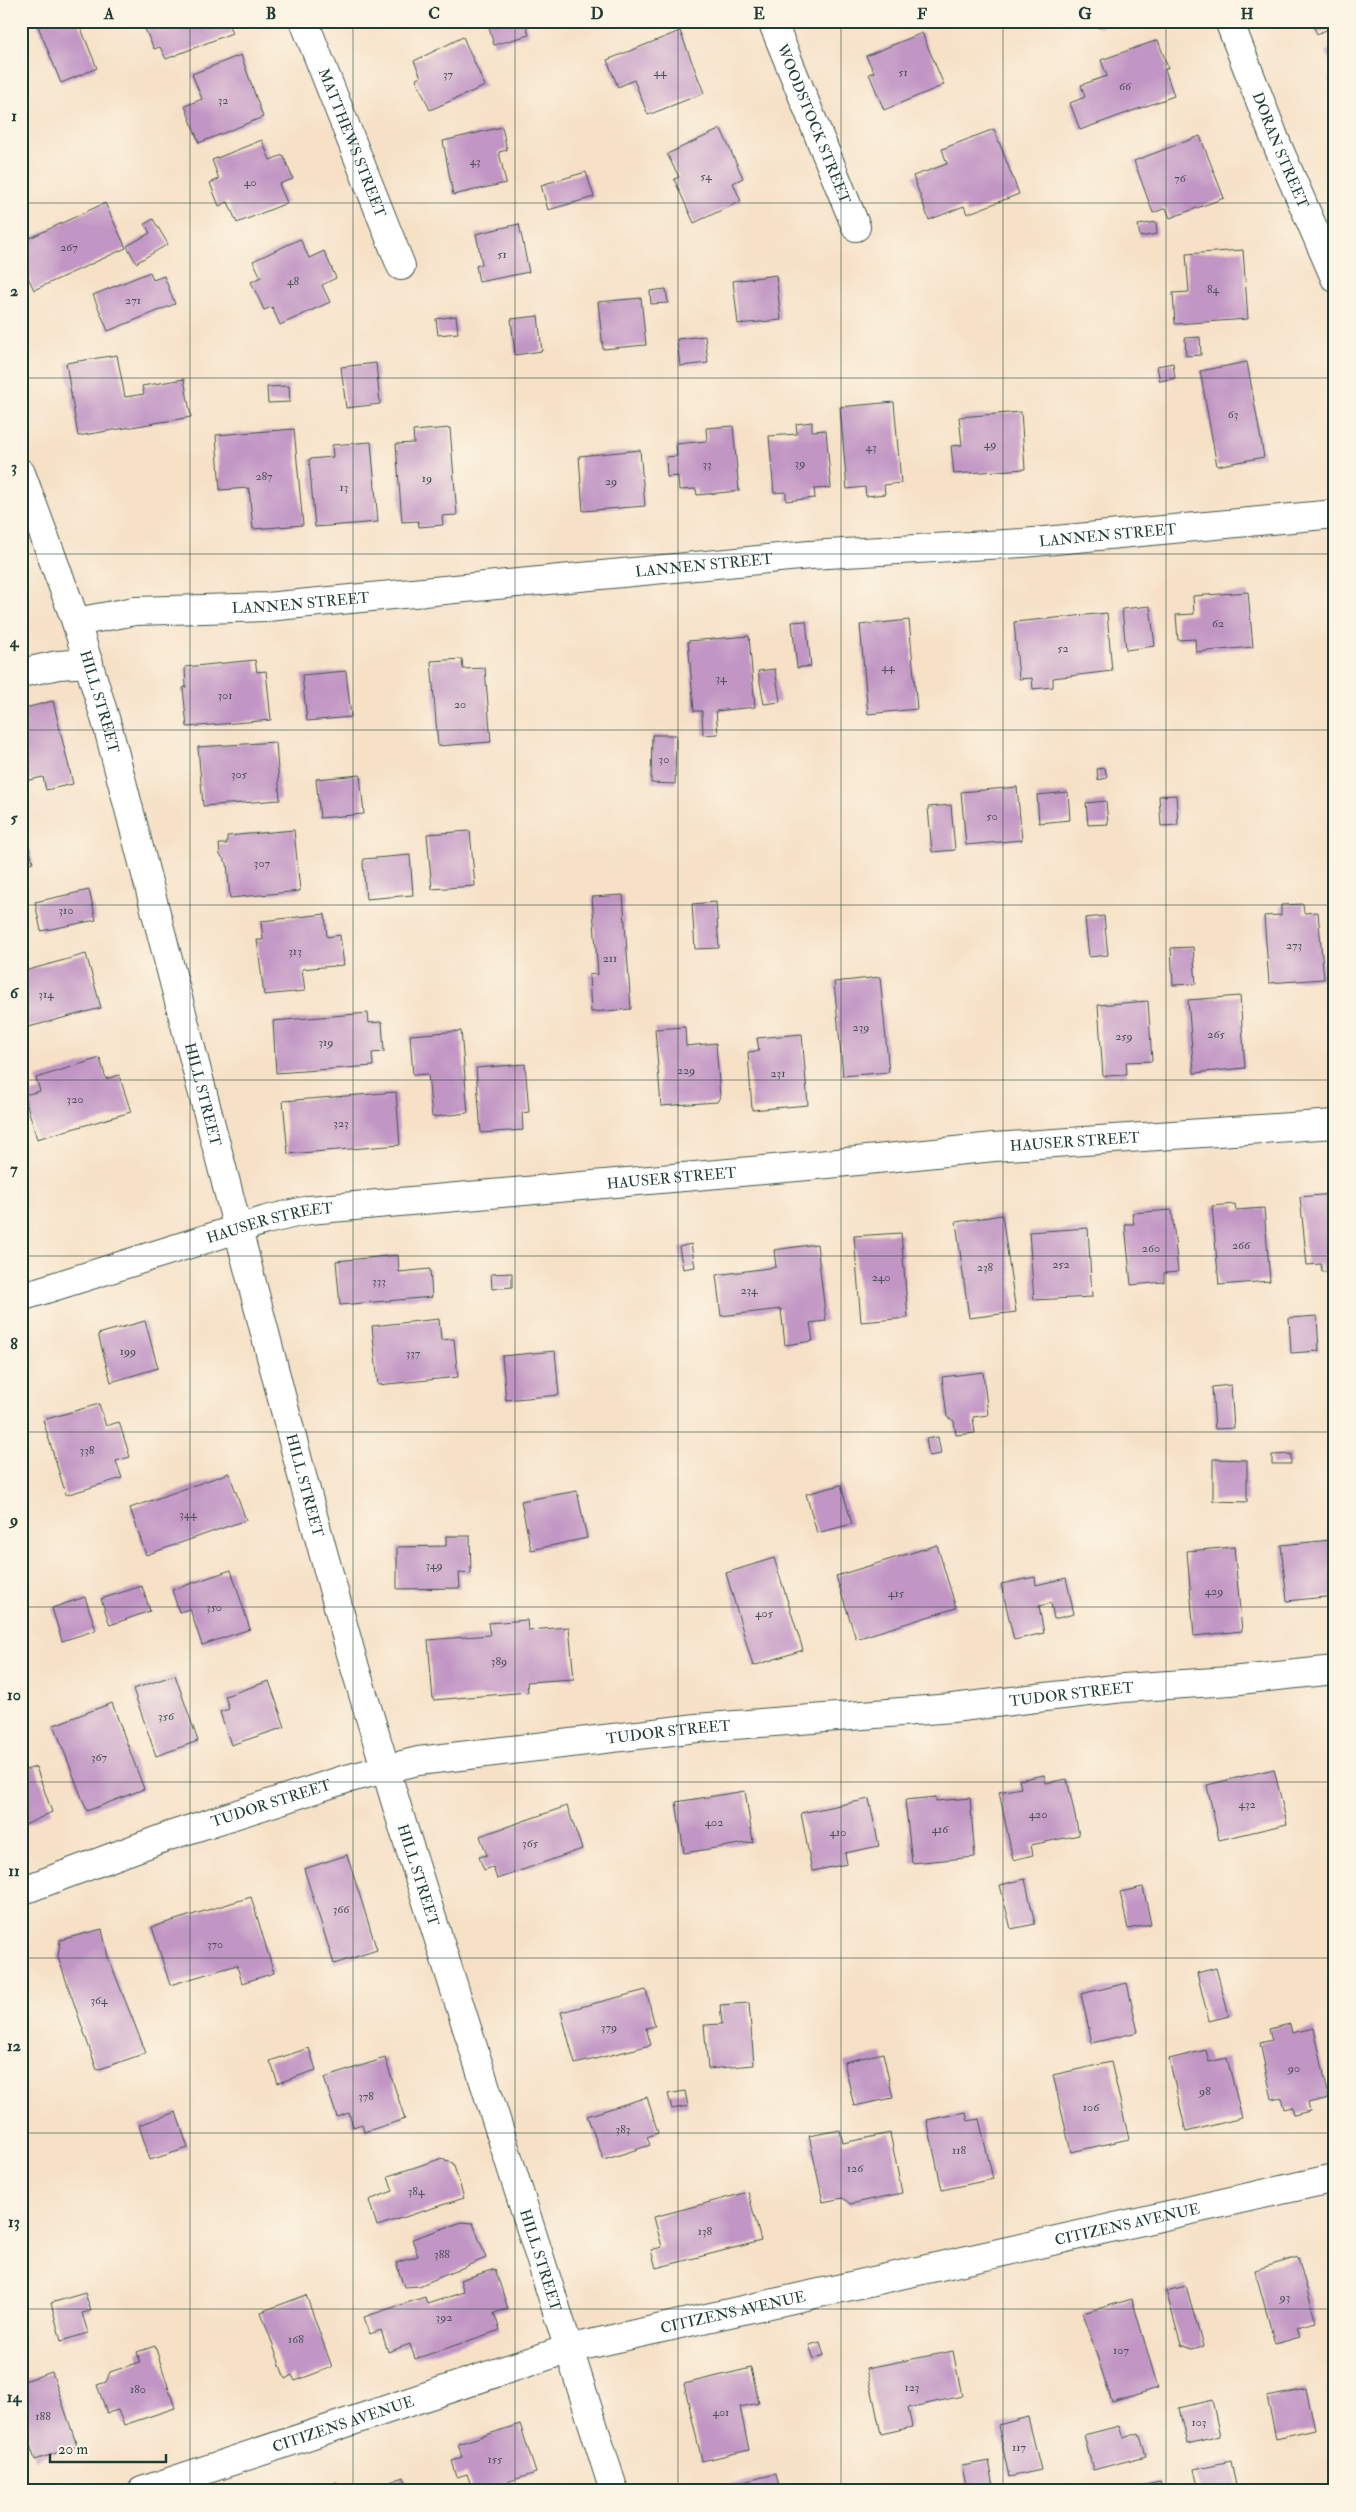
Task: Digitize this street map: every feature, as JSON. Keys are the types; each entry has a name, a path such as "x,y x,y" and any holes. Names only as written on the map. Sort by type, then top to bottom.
{"street":[{"name":"MATTHEWS STREET","path":"304,21 401,266"},
{"name":"WOODSTOCK STREET","path":"772,21 856,226"},
{"name":"DORAN STREET","path":"1229,21 1278,147 1335,278"},
{"name":"HILL STREET","path":"21,474 76,622 89,663 239,1229 306,1491 385,1768 614,2491"},
{"name":"LANNEN STREET","path":"76,622 135,611 267,607 810,555 1023,543 1335,514"},
{"path":"21,673 58,665 89,663"},
{"name":"HAUSER STREET","path":"21,1297 288,1214 328,1208 808,1166 994,1147 1335,1124"},
{"name":"TUDOR STREET","path":"21,1891 169,1836 385,1768 457,1755 697,1728 952,1708 1124,1688 1335,1670"},
{"name":"CITIZENS AVENUE","path":"142,2491 568,2349 1335,2178"}],"building":[{"path":"36,21 78,21 97,68 61,83"},
{"path":"149,21 227,21 232,33 166,59 160,47 154,49 145,29 152,27"},
{"path":"378,21 400,21 400,22 379,26"},
{"path":"487,21 525,21 529,35 494,45"},
{"path":"610,21 627,21 613,27"},
{"path":"855,21 874,21 858,28"},
{"path":"1096,21 1116,21 1099,28"},
{"path":"1311,21 1335,21 1335,26 1317,34"},
{"path":"680,31 704,93 648,115 634,80 618,87 607,60"},
{"path":"922,33 944,85 884,110 869,74 874,72 866,56"},
{"path":"463,37 485,86 430,110 416,79 421,77 414,61"},
{"path":"1158,40 1168,68 1165,69 1174,96 1080,130 1070,103 1085,97 1081,85 1107,76 1101,60"},
{"path":"1335,48 1335,73 1326,51"},
{"path":"241,55 263,117 199,143 185,106 202,99 192,74"},
{"path":"1335,75 1335,91 1333,91 1328,78"},
{"path":"502,127 507,150 499,152 506,183 453,195 443,141"},
{"path":"721,129 743,178 733,183 741,201 694,223 674,179 679,177 667,154"},
{"path":"994,129 1019,194 967,214 964,206 929,220 913,176 947,164 942,149"},
{"path":"1200,136 1224,198 1170,218 1166,208 1153,213 1134,161"},
{"path":"262,140 270,160 283,155 293,179 279,184 287,203 237,223 228,202 219,206 210,183 219,179 212,160"},
{"path":"586,172 594,197 548,210 541,185"},
{"path":"105,203 126,248 34,290 21,262 21,242"},
{"path":"153,219 168,244 136,263 127,246 150,233 145,224"},
{"path":"1156,222 1157,234 1140,237 1138,225"},
{"path":"519,224 529,272 479,282 476,266 482,264 476,234"},
{"path":"300,239 309,258 324,251 336,278 322,285 330,302 280,325 272,307 264,310 251,282 261,277 253,261"},
{"path":"1243,250 1248,319 1175,324 1173,293 1189,292 1186,254"},
{"path":"150,272 153,280 164,276 175,304 108,331 93,295"},
{"path":"776,275 781,320 738,324 733,281"},
{"path":"666,289 668,303 651,304 650,291"},
{"path":"641,298 646,345 603,349 598,302"},
{"path":"456,316 458,333 438,335 436,319"},
{"path":"538,316 542,351 515,355 511,319"},
{"path":"705,336 708,363 680,366 677,339"},
{"path":"1200,337 1201,355 1186,356 1185,338"},
{"path":"117,355 125,397 144,394 142,386 184,379 191,417 78,436 66,363"},
{"path":"1247,362 1264,457 1217,466 1200,371"},
{"path":"376,363 380,404 346,408 341,367"},
{"path":"1173,363 1175,378 1160,381 1157,366"},
{"path":"289,386 290,402 268,403 267,387"},
{"path":"894,402 901,483 884,485 885,494 866,496 865,487 847,489 840,407"},
{"path":"1021,412 1025,469 954,474 951,446 962,445 959,417"},
{"path":"812,422 812,431 826,430 831,488 814,489 815,498 786,501 786,492 774,493 769,436 797,434 796,424"},
{"path":"733,426 739,491 697,495 696,489 679,490 678,476 667,477 666,457 677,456 676,444 707,441 706,428"},
{"path":"450,428 457,515 442,516 443,525 419,527 418,521 402,522 396,444 414,443 413,431"},
{"path":"294,429 303,525 253,529 249,488 220,490 216,435"},
{"path":"371,442 378,522 315,527 309,459 333,457 332,445"},
{"path":"640,450 645,506 583,511 579,456"},
{"path":"1248,592 1253,647 1196,652 1195,639 1178,640 1176,615 1194,614 1193,596"},
{"path":"1150,606 1155,646 1126,650 1122,609"},
{"path":"1107,613 1112,671 1053,678 1053,687 1033,689 1032,678 1019,679 1014,622"},
{"path":"909,620 917,709 868,714 860,625"},
{"path":"806,621 811,666 797,668 792,622"},
{"path":"749,636 755,707 716,711 718,734 703,735 702,711 694,711 688,641"},
{"path":"462,659 463,669 485,668 491,742 438,746 431,661"},
{"path":"255,660 257,672 266,671 271,720 187,727 183,688 186,687 185,667"},
{"path":"775,669 780,702 764,704 758,671"},
{"path":"346,671 351,717 307,721 302,675"},
{"path":"53,701 73,784 46,790 43,777 21,782 21,709"},
{"path":"652,735 676,735 675,784 651,783"},
{"path":"276,742 280,800 203,806 198,747"},
{"path":"1105,768 1107,778 1098,780 1097,769"},
{"path":"360,775 364,814 320,818 316,779"},
{"path":"1017,787 1022,840 966,845 961,792"},
{"path":"1068,792 1070,820 1039,823 1037,795"},
{"path":"1176,795 1178,825 1161,826 1159,796"},
{"path":"1106,801 1108,824 1088,825 1086,803"},
{"path":"951,805 955,850 932,852 928,807"},
{"path":"21,817 33,862 21,865"},
{"path":"294,830 300,891 230,898 227,863 220,855 219,844 227,844 227,836"},
{"path":"470,831 475,886 432,889 427,834"},
{"path":"410,855 413,895 366,899 364,859"},
{"path":"89,890 96,920 41,931 35,902"},
{"path":"623,895 631,1009 591,1012 589,975 598,974 592,897"},
{"path":"716,902 719,948 695,949 692,904"},
{"path":"1303,904 1304,913 1318,912 1324,979 1269,983 1264,916 1281,915 1281,905"},
{"path":"325,914 327,937 340,935 344,965 302,969 305,991 264,995 257,940 263,940 261,921"},
{"path":"1104,916 1108,955 1089,957 1085,918"},
{"path":"1193,947 1196,984 1173,985 1171,948"},
{"path":"86,954 101,1008 21,1029 21,972"},
{"path":"880,977 889,1072 843,1076 834,982"},
{"path":"1240,996 1245,1068 1194,1073 1188,1000"},
{"path":"1148,1001 1152,1061 1126,1062 1127,1075 1103,1076 1098,1005"},
{"path":"368,1013 369,1023 382,1022 384,1052 372,1053 373,1066 276,1073 273,1021"},
{"path":"685,1027 686,1046 716,1043 720,1097 717,1102 661,1106 655,1029"},
{"path":"461,1031 468,1113 432,1117 428,1074 413,1075 410,1035"},
{"path":"802,1034 808,1105 752,1110 748,1052 759,1051 757,1038"},
{"path":"100,1058 106,1079 119,1075 131,1112 37,1139 24,1095 40,1091 36,1078"},
{"path":"525,1064 529,1112 522,1113 523,1130 481,1133 476,1068"},
{"path":"396,1092 400,1145 288,1154 283,1101"},
{"path":"1332,1194 1333,1201 1335,1201 1335,1271 1322,1272 1321,1264 1307,1265 1300,1197"},
{"path":"1235,1204 1236,1210 1264,1208 1270,1281 1219,1285 1212,1206"},
{"path":"1172,1210 1178,1272 1164,1273 1164,1282 1131,1285 1125,1224 1134,1224 1132,1213"},
{"path":"1002,1215 1016,1312 969,1318 956,1222"},
{"path":"1088,1228 1092,1297 1034,1300 1029,1232"},
{"path":"901,1233 908,1318 861,1322 854,1236"},
{"path":"691,1244 695,1267 683,1269 679,1247"},
{"path":"817,1244 826,1321 810,1323 813,1341 785,1345 781,1309 721,1316 716,1275 776,1267 774,1250"},
{"path":"398,1255 399,1272 430,1269 432,1297 340,1305 336,1261"},
{"path":"512,1273 512,1287 492,1289 491,1274"},
{"path":"1317,1316 1319,1351 1291,1353 1289,1318"},
{"path":"439,1319 441,1340 454,1339 458,1377 378,1385 372,1326"},
{"path":"145,1321 158,1368 111,1382 98,1334"},
{"path":"555,1351 559,1395 506,1400 502,1356"},
{"path":"983,1372 988,1415 973,1417 975,1433 956,1435 954,1421 947,1417 942,1377"},
{"path":"1231,1385 1234,1428 1215,1429 1212,1387"},
{"path":"99,1404 106,1426 119,1422 130,1457 116,1461 122,1478 66,1495 43,1420"},
{"path":"938,1437 941,1454 929,1456 926,1439"},
{"path":"1291,1454 1291,1464 1272,1464 1272,1455"},
{"path":"1213,1459 1247,1460 1247,1502 1213,1501"},
{"path":"229,1473 246,1520 146,1555 130,1508"},
{"path":"841,1485 852,1524 817,1533 806,1494"},
{"path":"577,1491 587,1538 531,1550 521,1501"},
{"path":"446,1536 470,1536 471,1574 459,1573 460,1588 397,1589 397,1547 446,1546"},
{"path":"1331,1540 1332,1547 1335,1547 1335,1596 1287,1601 1281,1545"},
{"path":"937,1545 956,1608 856,1639 836,1576"},
{"path":"1234,1547 1242,1631 1194,1636 1187,1551"},
{"path":"774,1558 803,1650 753,1666 726,1573"},
{"path":"231,1570 250,1629 202,1645 190,1609 179,1612 172,1590"},
{"path":"1035,1577 1036,1585 1066,1578 1074,1614 1054,1619 1051,1603 1039,1606 1044,1633 1014,1640 1001,1584"},
{"path":"142,1586 150,1611 110,1625 101,1599"},
{"path":"85,1597 96,1630 62,1641 52,1608"},
{"path":"527,1620 528,1630 569,1627 574,1679 527,1682 528,1692 433,1700 428,1640 490,1635 488,1623"},
{"path":"175,1675 198,1741 156,1756 133,1689"},
{"path":"269,1681 285,1727 231,1745 220,1712 229,1709 225,1696"},
{"path":"112,1703 144,1789 87,1811 54,1725"},
{"path":"36,1767 52,1812 21,1827 21,1771"},
{"path":"1274,1769 1287,1824 1219,1840 1207,1785"},
{"path":"1044,1775 1046,1783 1067,1779 1079,1835 1031,1845 1033,1855 1013,1860 999,1792 1021,1788 1019,1780"},
{"path":"745,1791 753,1842 684,1853 676,1802"},
{"path":"936,1797 936,1801 970,1798 975,1857 912,1863 905,1800"},
{"path":"869,1799 879,1846 845,1853 847,1864 812,1871 801,1813"},
{"path":"567,1806 582,1849 497,1879 493,1867 484,1870 479,1857 487,1855 480,1836"},
{"path":"347,1855 377,1950 334,1964 304,1869"},
{"path":"1025,1879 1035,1924 1011,1929 1000,1885"},
{"path":"1143,1887 1151,1924 1128,1929 1120,1892"},
{"path":"251,1897 274,1973 242,1983 237,1965 170,1985 152,1927"},
{"path":"102,1929 108,1957 146,2053 97,2070 58,1957 60,1940"},
{"path":"1216,1968 1229,2016 1209,2021 1197,1973"},
{"path":"1127,1983 1138,2032 1092,2043 1081,1994"},
{"path":"646,1990 655,2026 646,2028 651,2045 575,2064 561,2012"},
{"path":"749,2003 754,2065 708,2069 704,2025 722,2024 720,2005"},
{"path":"1290,2024 1292,2033 1314,2028 1329,2098 1308,2103 1310,2111 1294,2115 1292,2107 1284,2109 1281,2097 1272,2099 1260,2043 1272,2040 1269,2029"},
{"path":"309,2048 316,2070 278,2083 270,2061"},
{"path":"1206,2050 1209,2062 1227,2058 1242,2118 1186,2132 1169,2059"},
{"path":"883,2053 893,2098 854,2106 844,2062"},
{"path":"385,2058 405,2119 364,2132 362,2124 353,2127 349,2113 337,2117 324,2078"},
{"path":"1111,2062 1129,2139 1071,2152 1053,2075"},
{"path":"685,2091 688,2106 672,2109 668,2094"},
{"path":"647,2097 658,2133 647,2137 650,2145 604,2160 587,2116"},
{"path":"176,2112 188,2148 150,2160 139,2125"},
{"path":"966,2112 968,2121 979,2119 993,2179 942,2190 927,2120"},
{"path":"840,2130 843,2143 890,2133 902,2193 850,2204 843,2198 823,2202 809,2136"},
{"path":"443,2158 445,2161 453,2163 464,2198 377,2226 369,2200 393,2191 388,2176"},
{"path":"748,2192 761,2241 656,2268 651,2250 662,2247 654,2217"},
{"path":"462,2222 473,2223 486,2258 419,2286 404,2287 396,2263 418,2256 412,2239"},
{"path":"1298,2257 1316,2322 1297,2327 1300,2337 1275,2344 1255,2270"},
{"path":"495,2269 508,2309 494,2313 500,2330 415,2359 410,2344 388,2352 381,2330 370,2334 364,2317 425,2297 427,2304 464,2292 460,2280"},
{"path":"1186,2286 1203,2346 1192,2349 1181,2345 1166,2291"},
{"path":"85,2293 91,2311 82,2313 88,2333 61,2341 51,2303"},
{"path":"306,2295 332,2367 295,2381 292,2375 285,2379 261,2312"},
{"path":"1132,2299 1158,2388 1112,2402 1083,2313"},
{"path":"820,2342 824,2355 814,2359 809,2345"},
{"path":"155,2346 175,2408 124,2425 118,2410 107,2413 97,2385 106,2382 110,2372 140,2362 137,2352"},
{"path":"953,2351 962,2396 908,2408 912,2427 881,2434 867,2368"},
{"path":"751,2368 759,2403 740,2407 749,2450 702,2461 684,2384"},
{"path":"52,2372 77,2446 35,2460 21,2419 21,2382"},
{"path":"1335,2385 1335,2417 1334,2417 1327,2386"},
{"path":"1306,2389 1315,2429 1276,2438 1267,2397"},
{"path":"1212,2400 1220,2436 1187,2444 1179,2408"},
{"path":"1028,2417 1041,2470 1009,2477 998,2425"},
{"path":"520,2424 536,2473 478,2491 473,2491 467,2474 457,2477 452,2461 462,2457 458,2444"},
{"path":"1119,2426 1123,2438 1139,2433 1146,2456 1093,2470 1084,2435"},
{"path":"989,2461 995,2491 967,2491 962,2466"},
{"path":"1231,2461 1237,2491 1199,2491 1194,2469"},
{"path":"776,2474 780,2491 709,2490"},
{"path":"404,2477 409,2491 380,2491 379,2486"},
{"path":"337,2482 340,2491 314,2491"},
{"path":"1160,2482 1162,2491 1121,2491 1121,2490"},
{"path":"355,2486 357,2491 342,2491 342,2490"}]}
